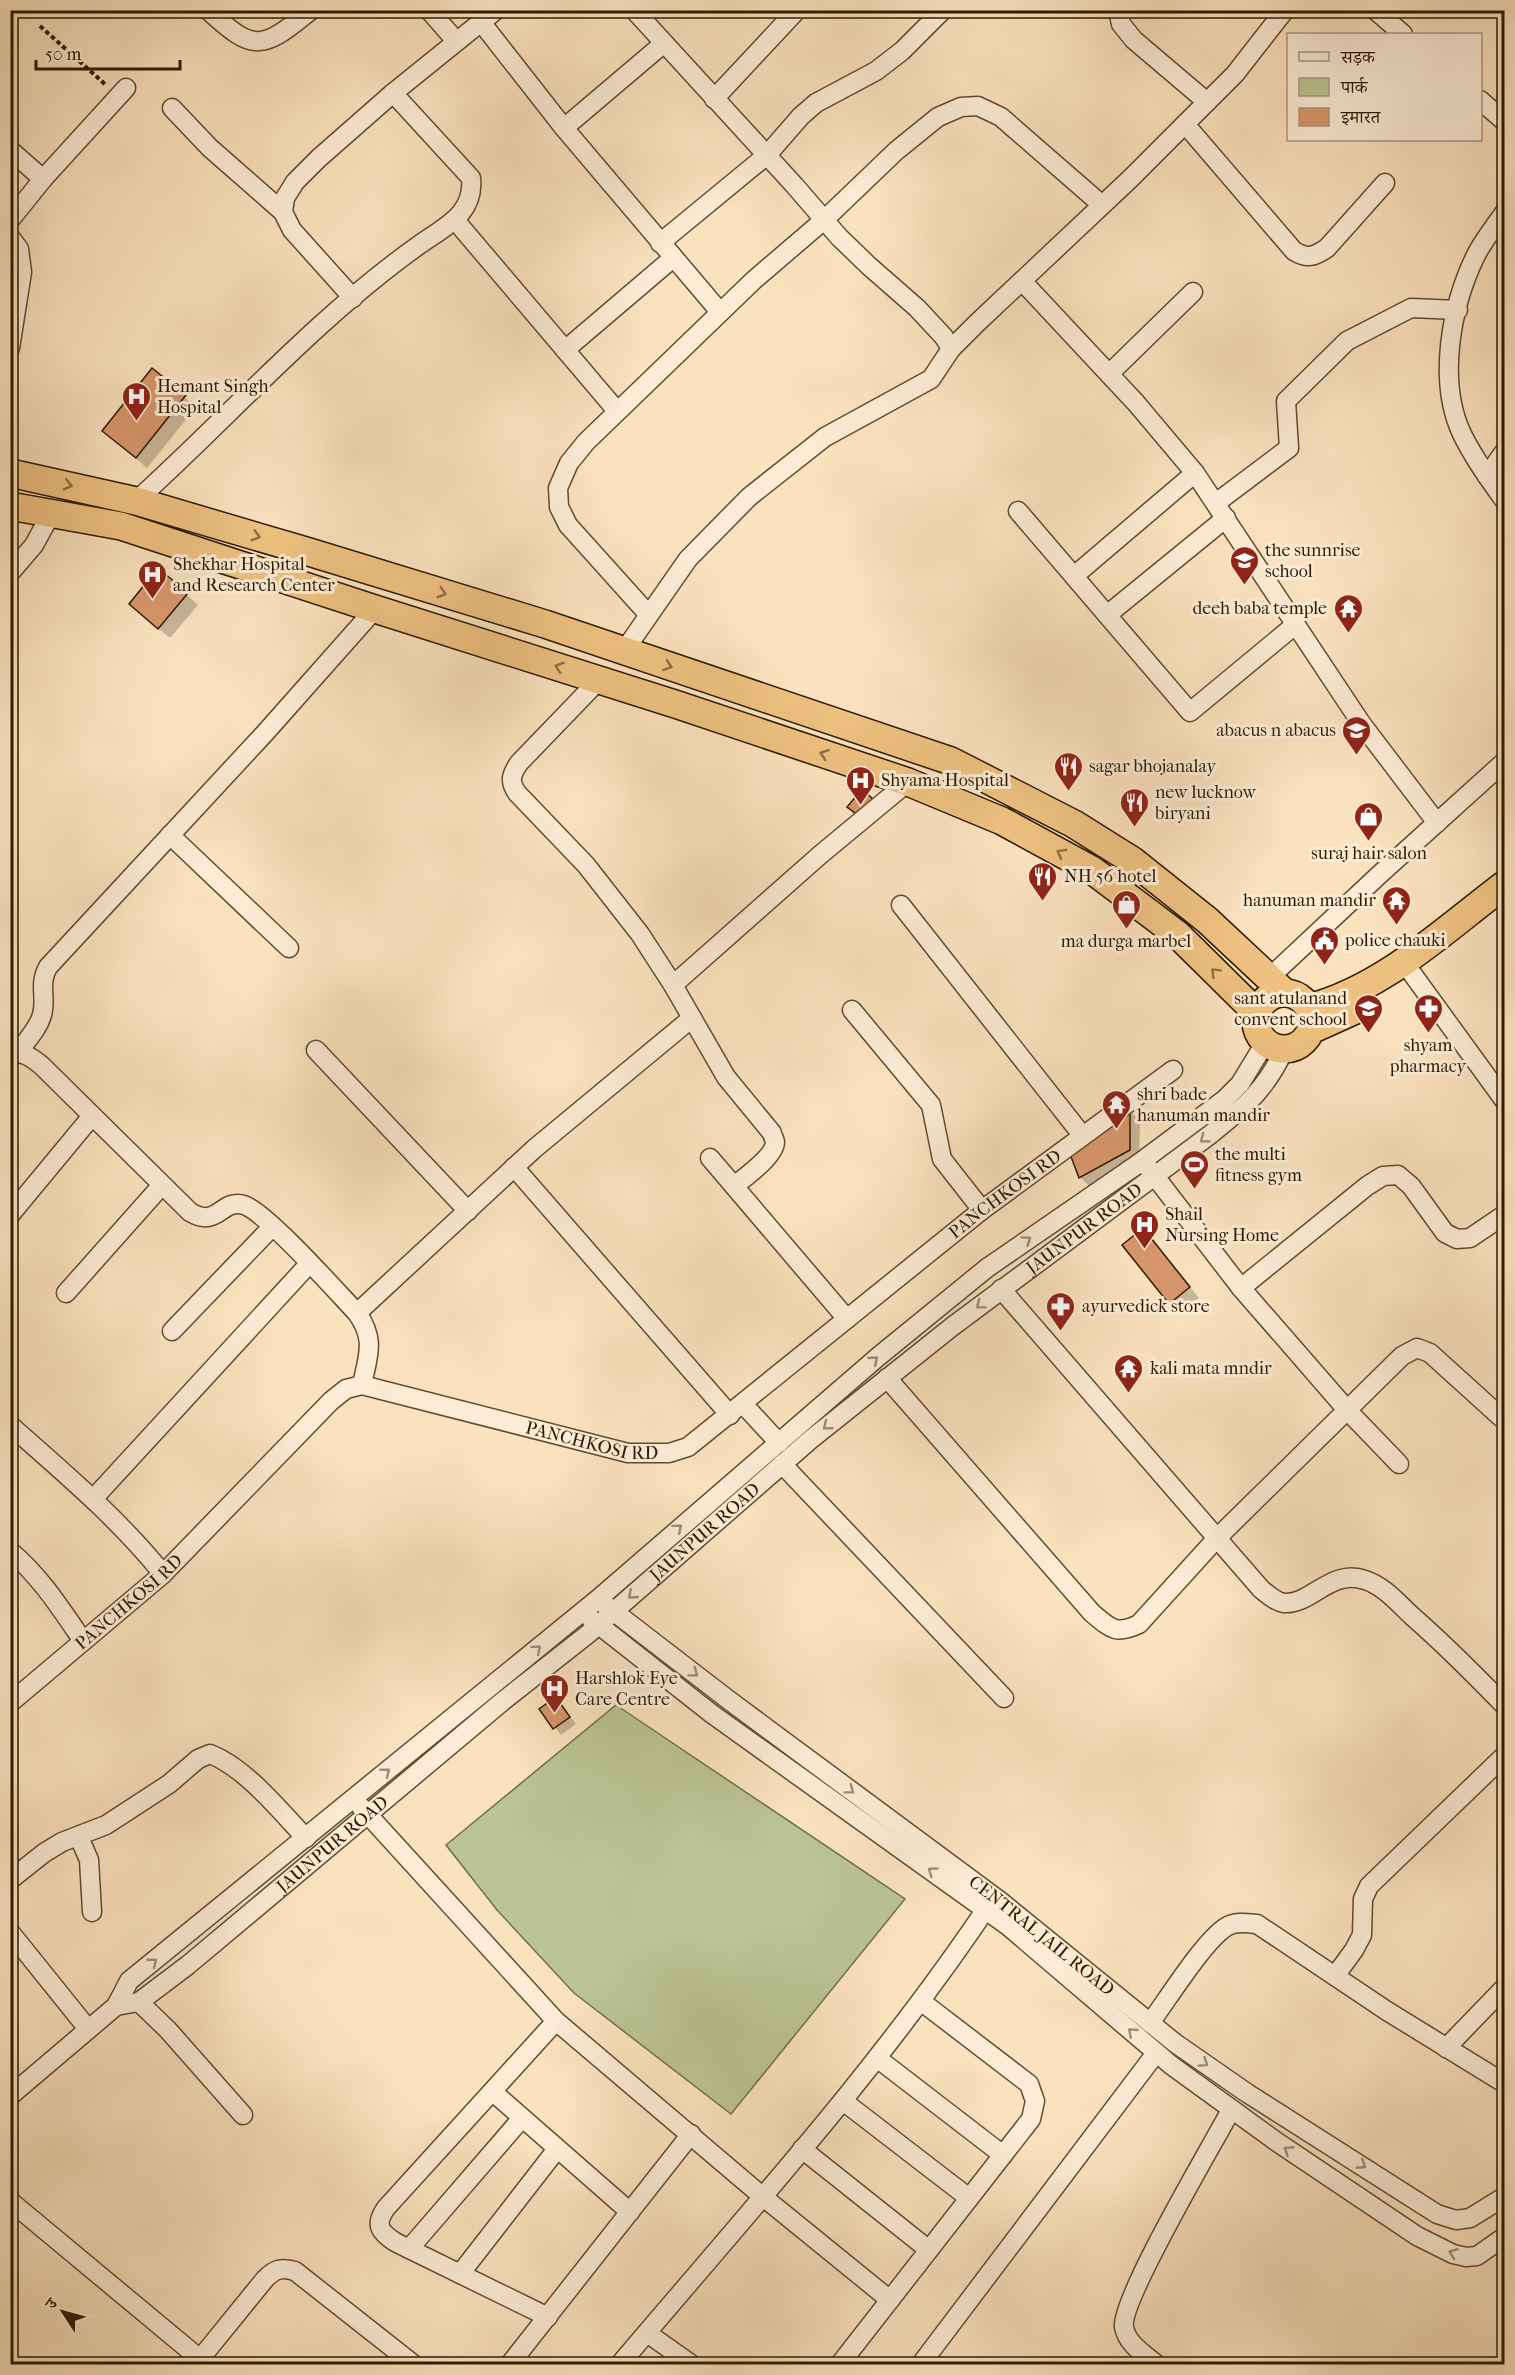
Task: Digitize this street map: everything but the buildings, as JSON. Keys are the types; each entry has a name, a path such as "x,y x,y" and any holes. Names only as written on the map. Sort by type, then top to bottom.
{"highway":[{"path":"10,473 136,501 455,597 951,761 1074,824 1133,861 1208,920 1277,985 1299,997 1310,1019 1308,1036 1298,1046 1275,1046 1257,1031 1257,1013 1264,1000 1278,993 1277,985"},
{"path":"10,506 122,526 908,782 1002,820 1092,870 1178,935 1257,1013"},
{"path":"1408,968 1504,885"},
{"path":"1310,1019 1337,1000 1408,968 1504,906"}],"street":[{"path":"208,10 237,35 249,41 262,43 272,40 311,10"},
{"path":"429,10 456,41"},
{"path":"284,212 285,198 295,182 393,93 496,10"},
{"path":"634,10 824,220 868,266 932,324 951,349"},
{"path":"714,99 797,10"},
{"path":"660,243 767,155 801,116 816,103 876,71 902,51 943,10"},
{"path":"1118,10 1121,24 1134,40 1207,102"},
{"path":"624,651 688,559 749,497 825,437 931,379 951,349 1102,205 1234,74 1285,10"},
{"path":"1375,10 1402,33"},
{"path":"481,22 564,128 720,312"},
{"path":"564,128 663,44"},
{"path":"10,220 43,179 122,92"},
{"path":"136,501 353,298 401,258 455,220 466,206 472,191 471,178 393,93"},
{"path":"1482,102 1504,121"},
{"path":"648,614 568,525 559,507 558,488 569,464 586,442 720,312 824,220 896,151 938,117 961,107 978,106 1001,117 1102,205"},
{"path":"172,108 210,148 284,212 292,230 353,298"},
{"path":"1185,124 1294,250 1304,256 1316,256 1327,248 1385,183"},
{"path":"10,150 43,179"},
{"path":"1504,213 1476,254 1461,292 1448,358 1450,401 1461,433 1504,500"},
{"path":"455,220 617,411"},
{"path":"10,237 19,249 22,272 10,348"},
{"path":"565,350 673,258"},
{"path":"1022,281 1109,374 1195,473 1361,723 1437,823"},
{"path":"1109,374 1192,292"},
{"path":"1107,615 1289,448 1286,401 1347,341 1411,308 1458,310"},
{"path":"1487,476 1504,452"},
{"path":"1074,576 1195,473"},
{"path":"1018,511 1190,712 1295,625"},
{"path":"10,573 34,545 52,512"},
{"path":"362,1385 370,1343 368,1328 357,1313 272,1227 254,1210 237,1204 226,1207 209,1218 200,1218 190,1212 41,1065 14,1053 38,1026 43,1013 43,977 48,967 265,733 375,609"},
{"path":"599,680 519,764 511,777 511,784 586,865 640,933 736,1091 772,1133 775,1141 773,1149 734,1186"},
{"path":"1277,985 1379,875 1504,762"},
{"path":"673,985 820,855 908,782"},
{"path":"170,835 289,948"},
{"path":"901,905 1082,1135"},
{"path":"1408,968 1504,1100"},
{"path":"852,1010 932,1105 942,1159 982,1210"},
{"path":"357,1313 514,1167 692,1018"},
{"name":"JAUNPUR ROAD","path":"10,2096 116,2006 129,1981 598,1599 879,1356 987,1268 1143,1160 1224,1100 1275,1046"},
{"name":"JAUNPUR ROAD","path":"116,2006 139,2002 188,1965 503,1701 598,1625 782,1464 887,1378 1001,1289 1250,1102 1264,1087 1275,1046"},
{"path":"316,1050 468,1211"},
{"name":"PANCHKOSI RD","path":"10,1703 163,1574 346,1389 362,1385 628,1453 669,1453 688,1447 737,1410 982,1210 1173,1070"},
{"path":"10,1215 92,1116"},
{"path":"710,1158 847,1319"},
{"path":"1143,1160 1241,1288 1348,1411 1399,1464"},
{"path":"514,1167 737,1410 779,1443"},
{"path":"1241,1288 1367,1186 1383,1176 1398,1175 1411,1186 1445,1233 1457,1239 1470,1238 1504,1215"},
{"path":"66,1293 162,1185"},
{"path":"172,1331 272,1227"},
{"path":"93,1500 309,1264"},
{"path":"1001,1289 1261,1589 1283,1603 1294,1602 1336,1580 1353,1577 1367,1580 1380,1587 1450,1650 1504,1705"},
{"path":"887,1378 1092,1613 1110,1629 1125,1631 1139,1624 1217,1538 1402,1356 1417,1348 1431,1353 1504,1420"},
{"path":"10,1425 93,1500 144,1551 163,1574"},
{"path":"782,1464 1004,1698"},
{"path":"10,1551 27,1566 49,1593 83,1641"},
{"name":"CENTRAL JAIL ROAD","path":"598,1599 893,1832 1247,2093 1437,2214 1456,2220 1470,2218 1504,2197"},
{"path":"582,1611 712,1714 893,1832"},
{"path":"10,1880 62,1842 106,1825 146,1800 170,1784 198,1759 210,1754 222,1759 240,1772 306,1838"},
{"path":"1335,1976 1362,1935 1363,1899 1369,1886 1504,1756"},
{"path":"354,1798 556,2020 762,2196 890,2300"},
{"path":"79,1837 89,1860 92,1912"},
{"path":"620,2364 878,2058 922,2002 990,1903 1040,1951 1156,2053 1231,2110 1417,2236 1453,2254 1466,2257 1477,2256 1502,2244"},
{"path":"1150,2023 1212,1938 1227,1926 1244,1922 1257,1924 1446,2048 1504,2083"},
{"path":"10,1932 88,2029"},
{"path":"1446,2048 1504,1988"},
{"path":"139,2002 168,2030 243,2115"},
{"path":"840,2364 1031,2119 1035,2102 1029,2084 922,2002"},
{"path":"548,2317 409,2249 384,2235 379,2226 380,2217 556,2020"},
{"path":"921,2364 1156,2053"},
{"path":"878,2058 1003,2155"},
{"path":"493,2092 630,2212"},
{"path":"843,2101 969,2198"},
{"path":"1156,2364 1127,2338 1124,2325 1128,2305 1144,2270 1231,2110"},
{"path":"409,2249 522,2118"},
{"path":"510,2364 691,2134"},
{"path":"460,2274 557,2149"},
{"path":"802,2150 929,2250"},
{"path":"10,2201 203,2362 265,2279 273,2271 284,2267 295,2271 413,2364"},
{"path":"647,2332 691,2364"}],"path":[{"path":"40,26 122,92"}],"green space":[{"path":"616,1705 905,1899 731,2114 574,1993 497,1910 446,1845"}],"place":[{"name":"Hemant Singh Hospital","path":"136,422"},
{"name":"the sunnrise school","path":"1244,586"},
{"name":"Shekhar Hospital and Research Center","path":"152,600"},
{"name":"deeh baba temple","path":"1348,634"},
{"name":"abacus n abacus","path":"1357,756"},
{"name":"sagar bhojanalay","path":"1068,792"},
{"name":"Shyama Hospital","path":"860,806"},
{"name":"new lucknow biryani","path":"1134,828"},
{"name":"suraj hair salon","path":"1369,842"},
{"name":"NH 56 hotel","path":"1043,902"},
{"name":"hanuman mandir","path":"1397,926"},
{"name":"ma durga marbel","path":"1126,930"},
{"name":"police chauki","path":"1324,966"},
{"name":"sant atulanand convent school","path":"1368,1034"},
{"name":"shyam pharmacy","path":"1428,1034"},
{"name":"shri bade hanuman mandir","path":"1116,1130"},
{"name":"the multi fitness gym","path":"1194,1190"},
{"name":"Shail Nursing Home","path":"1144,1250"},
{"name":"ayurvedick store","path":"1061,1332"},
{"name":"kali mata mndir","path":"1129,1394"},
{"name":"Harshlok Eye Care Centre","path":"554,1714"}]}
